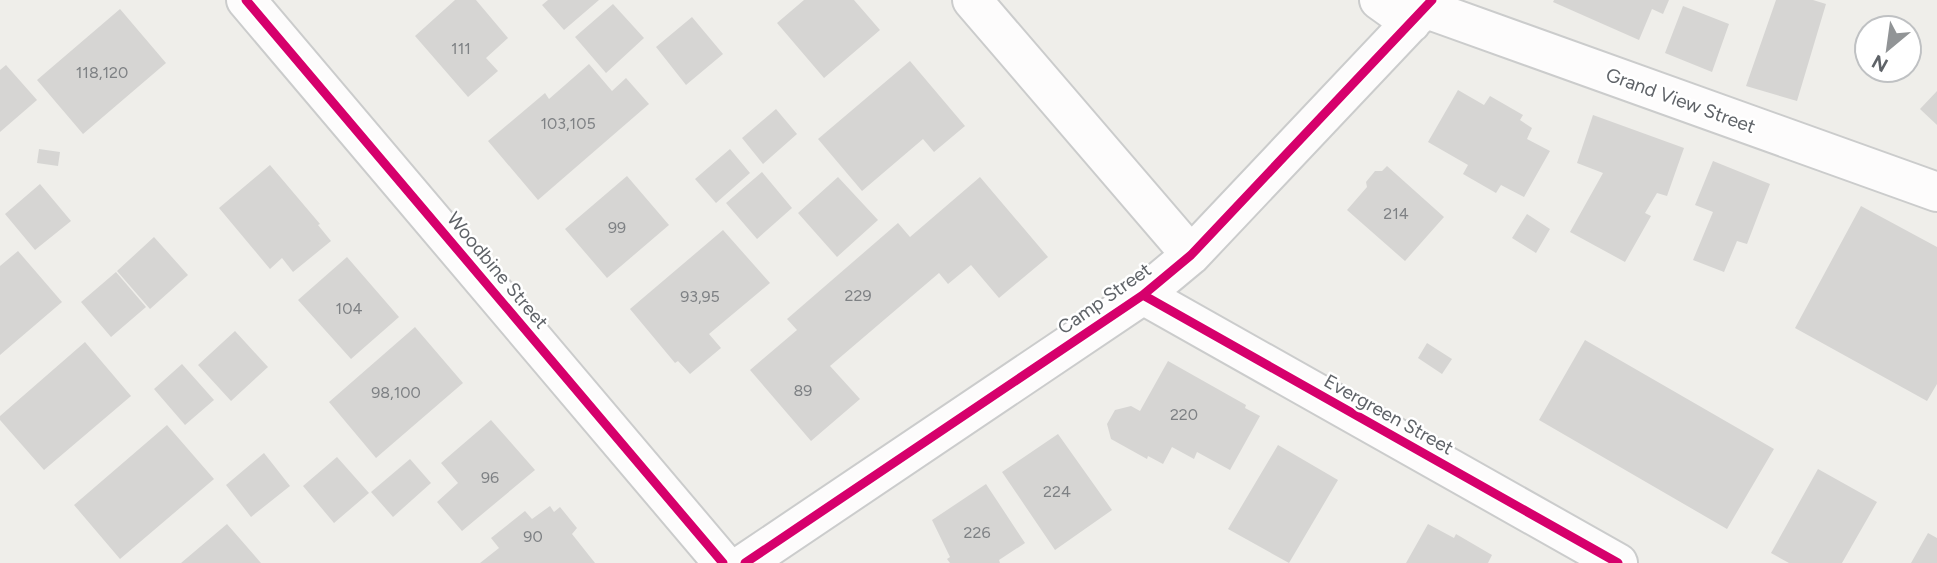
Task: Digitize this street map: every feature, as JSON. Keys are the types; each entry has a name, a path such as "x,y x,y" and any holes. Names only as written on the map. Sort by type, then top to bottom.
{"street":[{"name":"Woodbine Street","path":"246,0 723,563"},
{"path":"972,0 1191,255"},
{"name":"Grand View Street","path":"1379,0 1422,10 1937,191"},
{"name":"Camp Street","path":"745,563 1143,295 1191,255 1422,10"},
{"name":"Evergreen Street","path":"1143,295 1618,563"}],"building":[{"path":"455,0 476,0 508,38 486,58 498,71 468,97 415,36"},
{"path":"548,0 599,0 564,30 542,5"},
{"path":"804,0 854,0 880,30 824,78 777,23"},
{"path":"1669,0 1663,14 1652,9 1639,40 1553,2"},
{"path":"1776,0 1813,0 1826,4 1797,101 1746,86"},
{"path":"613,4 644,38 606,73 575,37"},
{"path":"1683,6 1729,24 1712,72 1665,53"},
{"path":"120,9 166,63 83,134 37,80"},
{"path":"692,17 723,54 686,85 656,47"},
{"path":"910,61 965,126 934,152 923,139 862,191 818,139"},
{"path":"589,64 612,91 626,78 649,104 538,200 488,141 545,93 549,99"},
{"path":"6,65 37,100 0,132 0,70"},
{"path":"1458,90 1484,105 1490,96 1523,115 1520,120 1532,128 1527,139 1550,151 1524,197 1501,185 1496,193 1463,174 1468,165 1428,142"},
{"path":"1937,91 1937,125 1920,109"},
{"path":"776,109 797,134 763,164 742,138"},
{"path":"1593,115 1684,148 1667,196 1657,193 1645,213 1651,216 1625,262 1570,232 1603,173 1577,163"},
{"path":"39,149 60,152 58,166 37,163"},
{"path":"730,149 750,173 716,203 695,179"},
{"path":"1713,161 1770,184 1747,244 1737,241 1724,272 1693,260 1713,212 1695,205"},
{"path":"270,165 331,241 293,272 282,258 270,269 219,208"},
{"path":"1387,166 1444,217 1405,261 1347,210 1367,187 1366,182 1375,171 1382,171"},
{"path":"762,172 792,208 757,239 726,203"},
{"path":"627,176 669,225 607,278 565,229"},
{"path":"838,177 878,220 837,257 798,213"},
{"path":"980,177 1048,257 999,298 971,265 948,284 939,273 830,366 860,399 811,441 750,370 797,330 787,319 898,223 910,237"},
{"path":"40,184 71,221 35,250 5,214"},
{"path":"1861,206 1937,247 1937,384 1927,401 1795,328"},
{"path":"1527,214 1550,229 1536,253 1512,238"},
{"path":"723,230 770,283 709,334 721,348 690,374 678,361 675,363 630,309"},
{"path":"154,237 188,275 150,309 117,271"},
{"path":"18,251 62,302 0,355 0,266"},
{"path":"347,257 399,317 351,359 298,300"},
{"path":"116,272 146,307 111,337 81,302"},
{"path":"415,327 463,383 376,458 329,402"},
{"path":"235,331 268,367 231,401 198,365"},
{"path":"1585,340 1774,449 1727,529 1539,420"},
{"path":"85,342 131,396 44,470 0,420 0,416"},
{"path":"1427,343 1452,359 1442,374 1418,358"},
{"path":"1168,361 1246,405 1245,408 1260,416 1230,470 1197,452 1194,459 1172,447 1163,464 1148,456 1147,459 1111,439 1107,424 1115,410 1131,406 1140,411"},
{"path":"182,364 214,400 185,425 154,389"},
{"path":"491,420 535,470 462,531 437,502 458,483 441,463"},
{"path":"167,425 214,479 120,559 74,505"},
{"path":"1058,434 1112,510 1055,550 1002,472"},
{"path":"1278,445 1338,480 1289,563 1228,529"},
{"path":"264,453 290,486 251,517 226,485"},
{"path":"337,457 369,493 334,523 303,486"},
{"path":"410,459 431,483 393,517 371,492"},
{"path":"1818,469 1877,502 1842,563 1789,563 1771,553"},
{"path":"986,484 1025,543 999,560 1000,563 950,563 947,559 950,557 932,520"},
{"path":"550,506 554,512 560,507 577,528 572,534 595,563 480,563 499,548 491,538 525,511 532,519"},
{"path":"227,524 261,563 181,563"},
{"path":"1428,524 1454,538 1456,534 1492,555 1488,563 1406,563"},
{"path":"1928,533 1937,538 1937,563 1911,563"}],"cycle path":[{"path":"246,0 723,563"},
{"path":"745,563 1143,295 1191,255 1432,0"},
{"path":"1143,295 1618,563"}]}
